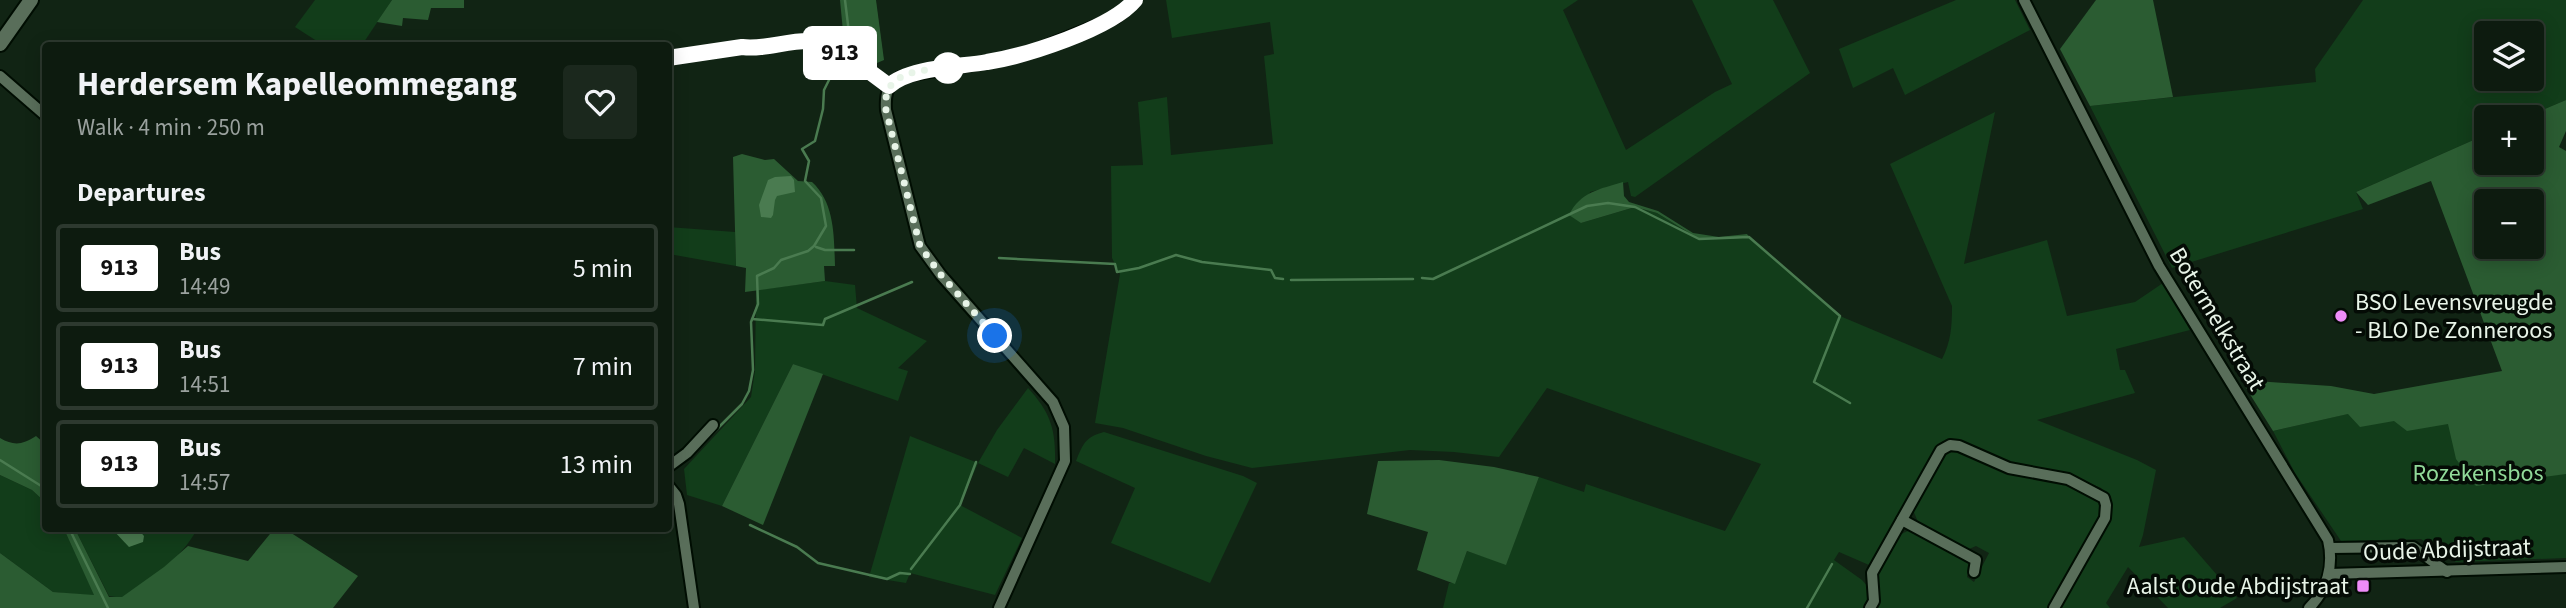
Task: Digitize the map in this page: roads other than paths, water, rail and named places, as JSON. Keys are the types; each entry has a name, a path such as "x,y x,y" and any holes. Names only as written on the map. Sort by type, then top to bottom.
{"street":[{"path":"0,44 31,0"},
{"path":"999,608 1065,461 1064,427 1052,402 941,275 920,246 885,100 889,86 906,75 990,62 1035,50 1117,17 1135,0"},
{"name":"Botermelkstraat","path":"2024,0 2159,266 2323,532 2330,548"},
{"path":"672,57 742,47 814,42 829,46 889,86"},
{"path":"0,76 42,113"},
{"path":"672,464 687,453 713,425"},
{"path":"1870,608 1874,601 1872,573 1941,450 1950,445 1959,446 2009,468 2068,479 2104,498 2105,519 2054,608"},
{"path":"672,490 679,504 694,608"},
{"path":"1902,520 1976,560 1974,572"},
{"path":"2309,608 2322,593 2329,574 2330,548 2413,547 2447,572"},
{"name":"Oude Abdijstraat","path":"2329,574 2566,567"}],"waterway":[{"path":"845,0 850,41 847,46"},
{"path":"696,450 742,404 749,391 753,370 751,322 758,304 757,276 774,268 781,260 808,251 826,226 821,198 805,181 809,161 802,149 815,141 823,109 824,90 839,60"},
{"path":"1422,278 1433,279 1587,206 1608,203 1635,207 1699,239 1749,237 1840,316 1814,382 1850,403"},
{"path":"816,247 825,250 854,250"},
{"path":"999,258 1115,264 1117,272 1139,268 1176,255 1202,262 1271,270 1275,278 1283,279"},
{"path":"1291,280 1413,279"},
{"path":"752,319 823,325 825,319 912,282"},
{"path":"0,460 42,486"},
{"path":"911,569 960,505 976,462"},
{"path":"750,525 797,547 818,563 887,579 900,573 910,574"},
{"path":"71,532 108,608"},
{"path":"1807,608 1832,564"}],"place":[{"name":"BSO Levensvreugde - BLO De Zonneroos","path":"2341,316"},
{"name":"Aalst Oude Abdijstraat","path":"2363,586"}],"park label":[{"name":"Rozekensbos","path":"2478,473"}]}
